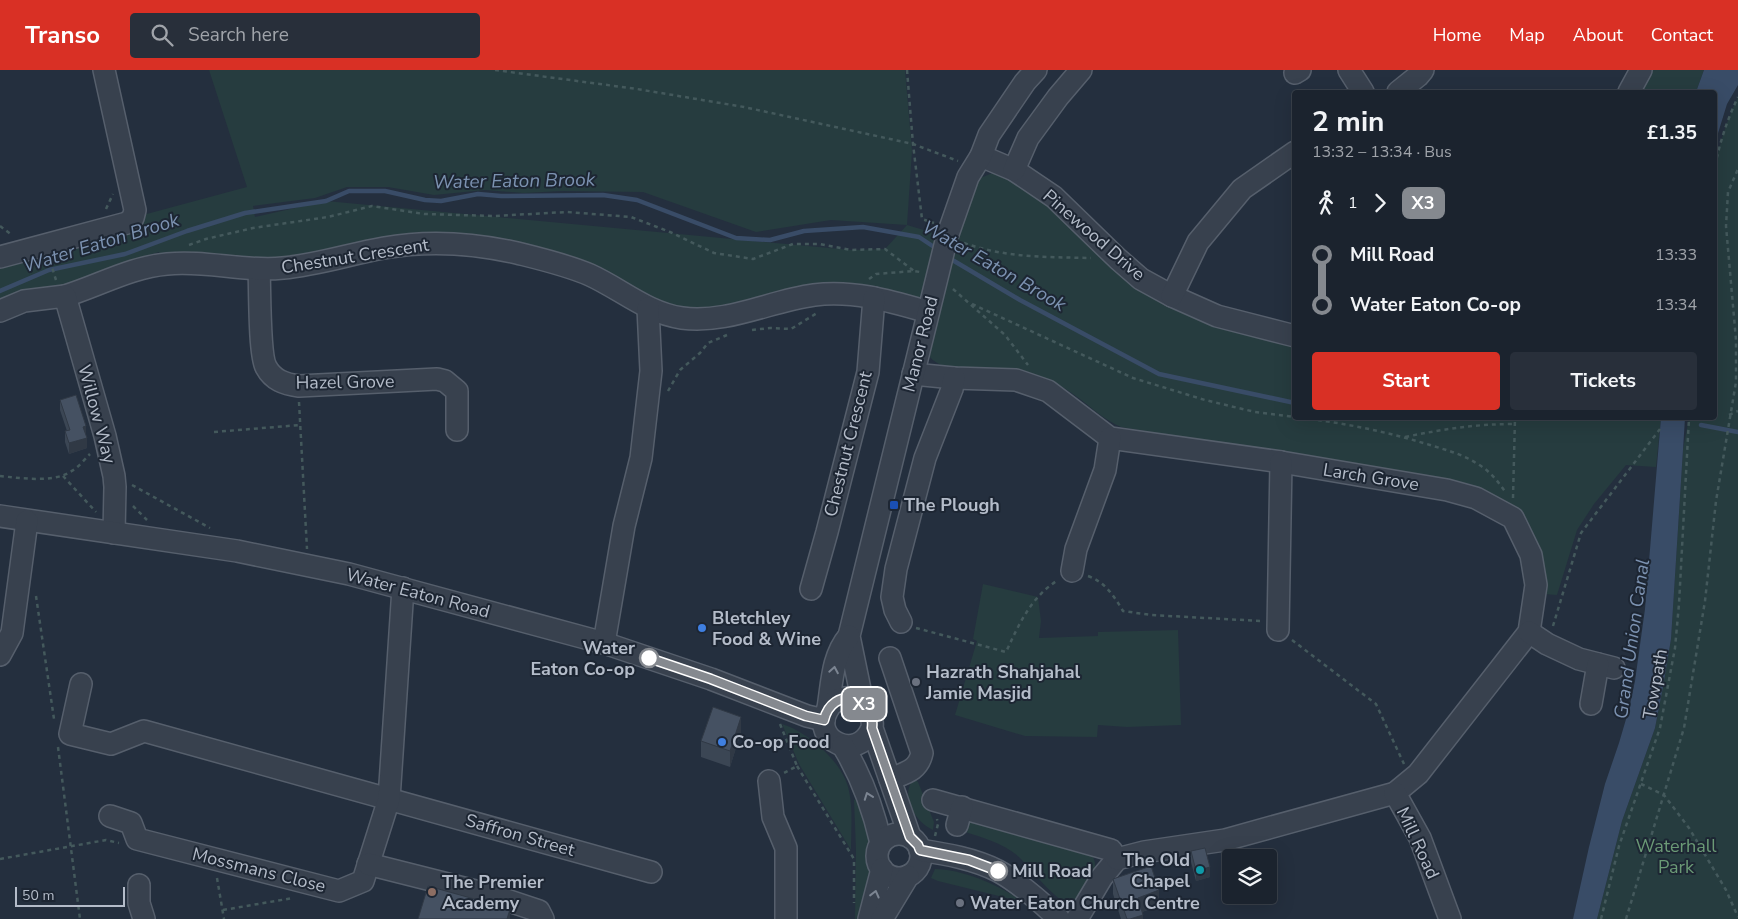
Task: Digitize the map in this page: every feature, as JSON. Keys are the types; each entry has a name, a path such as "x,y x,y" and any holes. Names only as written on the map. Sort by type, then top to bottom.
{"street":[{"path":"0,258 127,223 133,218 135,214 104,70"},
{"name":"Manor Road","path":"826,714 835,663 839,651 849,636 949,232 968,176 981,156 990,136 1025,82 1036,70"},
{"path":"1014,170 1028,138 1058,97 1081,70"},
{"path":"1349,70 1362,90"},
{"path":"1400,90 1423,70"},
{"path":"1631,90 1641,70"},
{"path":"1172,296 1198,242 1242,189 1292,154"},
{"name":"Pinewood Drive","path":"981,156 1014,170 1054,197 1141,279 1172,296 1217,316 1292,335"},
{"name":"Chestnut Crescent","path":"259,269 306,265 406,245 441,243 469,245 516,253 555,263 588,274 648,308 671,316 702,319 733,315 813,295 848,294 874,298 928,312"},
{"path":"0,311 61,289 164,264 188,263 259,269"},
{"name":"Hazel Grove","path":"259,269 263,360 272,376 284,383 299,386 437,379 445,381 457,392 457,430"},
{"name":"Willow Way","path":"61,289 105,436 115,482 107,526"},
{"name":"Chestnut Crescent","path":"811,589 868,372 874,298"},
{"path":"604,644 624,526 641,458 651,371 648,308"},
{"name":"Larch Grove","path":"913,374 954,378 1016,380 1048,392 1110,438 1281,462 1447,490 1476,498 1513,518"},
{"path":"901,622 895,610 892,597 896,570 925,458 952,389 954,378"},
{"path":"1072,571 1076,549 1105,470 1110,438"},
{"path":"1277,626 1281,462"},
{"name":"Water Eaton Road","path":"0,516 107,526 308,564 403,588 604,644 711,679 806,716 826,714"},
{"path":"1395,793 1418,774 1529,632 1536,585 1531,555 1513,518"},
{"path":"0,654 12,633 27,520"},
{"path":"389,799 403,588"},
{"path":"1529,632 1547,644 1578,659 1606,666 1590,704"},
{"name":"Manor Road","path":"849,636 864,704"},
{"path":"890,658 922,753 916,767 912,771 890,779"},
{"name":"Saffron Street","path":"80,684 70,734 111,744 144,732 651,872"},
{"path":"872,728 862,742 843,746 833,742 828,736 824,728 826,714 834,702 846,698 854,698 864,704 870,712 872,728 920,862 917,868 908,876 882,919"},
{"path":"843,746 854,764 866,791 881,843 877,857 882,869 892,876 908,876"},
{"path":"769,781 773,817 786,848 786,919"},
{"name":"Mill Road","path":"1117,859 1144,852 1225,840 1395,793 1420,838 1450,919"},
{"name":"Mossmans Close","path":"110,816 131,823 137,839 340,891 363,882 389,799"},
{"path":"933,800 959,816 1111,850 1117,859 1102,877 1077,919"},
{"path":"881,843 892,835 904,834 915,844 998,871 1026,890 1059,919"},
{"path":"368,864 491,895 539,911 543,919"},
{"path":"861,915 882,869"},
{"path":"139,885 139,903 144,919"}],"path":[{"path":"495,70 638,88 715,102 913,144 958,161 981,156"},
{"path":"907,70 922,219 985,250 1023,256 1118,259"},
{"path":"1717,156 1729,115 1738,98"},
{"path":"1626,919 1684,728 1705,601 1726,436 1736,382 1736,340 1726,226 1728,192 1738,169"},
{"path":"96,231 113,194"},
{"path":"188,245 206,238 253,228 328,217 372,206 424,214 494,216 567,212 631,217 714,252 752,259 793,244 819,244 851,250 885,249 914,271"},
{"path":"49,257 61,289"},
{"path":"848,294 876,274 914,271 937,275 1005,335 1032,370 1035,386"},
{"path":"969,302 1133,378 1205,400 1255,412 1292,417"},
{"path":"747,330 791,329 823,309"},
{"path":"665,398 670,385 680,370 700,353 708,343 729,334"},
{"path":"1736,360 1738,364"},
{"path":"299,386 308,564"},
{"path":"1729,415 1738,411"},
{"path":"1327,420 1404,437 1460,454 1478,464 1498,480 1509,498 1513,518"},
{"path":"1513,518 1515,420"},
{"name":"Towpath","path":"1601,919 1619,846 1660,728 1675,648 1689,420"},
{"path":"1404,437 1483,424 1515,424"},
{"path":"214,432 300,425"},
{"path":"1547,644 1581,533 1660,429"},
{"path":"0,476 32,478 63,476 82,462 105,436"},
{"path":"63,476 107,526"},
{"path":"115,482 147,520"},
{"path":"115,482 214,530"},
{"path":"901,622 906,625 1006,652 1022,617 1029,607 1052,584 1072,571 1091,576 1098,581 1111,592 1123,611 1277,626 1376,704 1411,779"},
{"path":"783,706 778,719 797,766 854,859 861,915"},
{"path":"769,781 797,766"},
{"path":"1641,784 1664,795 1694,836 1726,890 1738,918"},
{"path":"0,859 106,840 124,844"},
{"path":"216,875 224,919"}],"green space":[{"path":"209,70 905,70 912,151 907,225 947,237 978,179 995,172 1048,201 1137,287 1292,341 1292,420 1661,420 1656,467 1626,465 1594,504 1577,530 1557,595 1544,594 1537,548 1500,498 1470,484 1121,427 1104,418 1064,388 1032,374 1004,369 957,369 937,363 929,356 942,304 884,292 686,312 531,250 287,260 162,258 159,252 115,265 62,287 0,306 0,264 143,215 247,187","holes":["347,187 388,187 434,195 485,190 524,193 561,191 643,192 756,232 831,220 907,225 885,249 851,250 326,201 255,217 253,206 315,198"]},
{"path":"1650,70 1704,70 1697,90 1639,90"},
{"name":"Waterhall Park","path":"1738,97 1738,919 1597,919 1622,821 1655,728 1663,687 1671,639 1683,449 1689,420 1717,420 1717,157 1730,114"},
{"path":"983,584 1038,597 1041,621 1039,638 1098,636 1098,632 1178,630 1181,725 1127,727 1098,725 1097,737 1025,736 955,715 977,641 973,639"},
{"path":"782,724 813,741 832,760 846,780 851,812 851,850 799,764"},
{"path":"914,779 918,782 934,822 933,830 920,821 911,808 908,793"},
{"path":"858,799 868,834 870,855 869,878 861,919 855,919 856,850 854,800"},
{"path":"972,821 1090,853 1094,858 1095,864 1093,876 1080,898 1064,902 1007,848 963,831 968,823"},
{"path":"935,869 956,872 979,879 1002,889 1020,900 938,881 931,878"}],"water":[{"path":"1704,70 1738,70 1738,85 1727,104 1717,136 1717,90 1697,90"},
{"path":"1661,420 1685,420 1671,639 1655,728 1622,821 1597,919 1573,919 1605,784 1629,709 1635,681 1645,609"}],"building":[{"path":"76,395 86,426 83,427 87,438 69,443 65,431 70,430 60,400"},
{"path":"713,707 741,717 730,751 701,741"},
{"path":"1205,848 1210,867 1196,871 1191,851"},
{"path":"1151,866 1159,890 1138,898 1143,915 1127,919 1113,879"},
{"path":"428,886 510,909 507,919 418,919"}],"waterway":[{"name":"Water Eaton Brook","path":"0,291 49,270 125,254 187,231 245,213 326,201 349,191 385,191 425,200 441,201 478,194 501,196 603,195 637,200 736,238 770,240 804,231 863,227 919,237 937,249"},
{"name":"Water Eaton Brook","path":"949,258 1020,300 1159,374 1292,402"},
{"name":"Water Eaton Brook","path":"1701,425 1738,432"}],"bus line":[{"name":"X3","path":"649,658 711,679 806,716 824,720 828,708 834,702 846,698 854,698 861,702 870,712 872,728 910,837 915,840 920,850 969,860 998,871"}],"place":[{"name":"The Plough","path":"894,505"},
{"name":"Bletchley Food & Wine","path":"702,628"},
{"name":"Water Eaton Co-op","path":"649,658"},
{"name":"Hazrath Shahjahal Jamie Masjid","path":"916,682"},
{"name":"Co-op Food","path":"722,742"},
{"name":"The Old Chapel","path":"1200,870"},
{"name":"Mill Road","path":"998,871"},
{"name":"The Premier Academy","path":"432,892"},
{"name":"Water Eaton Church Centre","path":"960,903"}],"water label":[{"name":"Grand Union Canal","path":"1632,639"}]}
